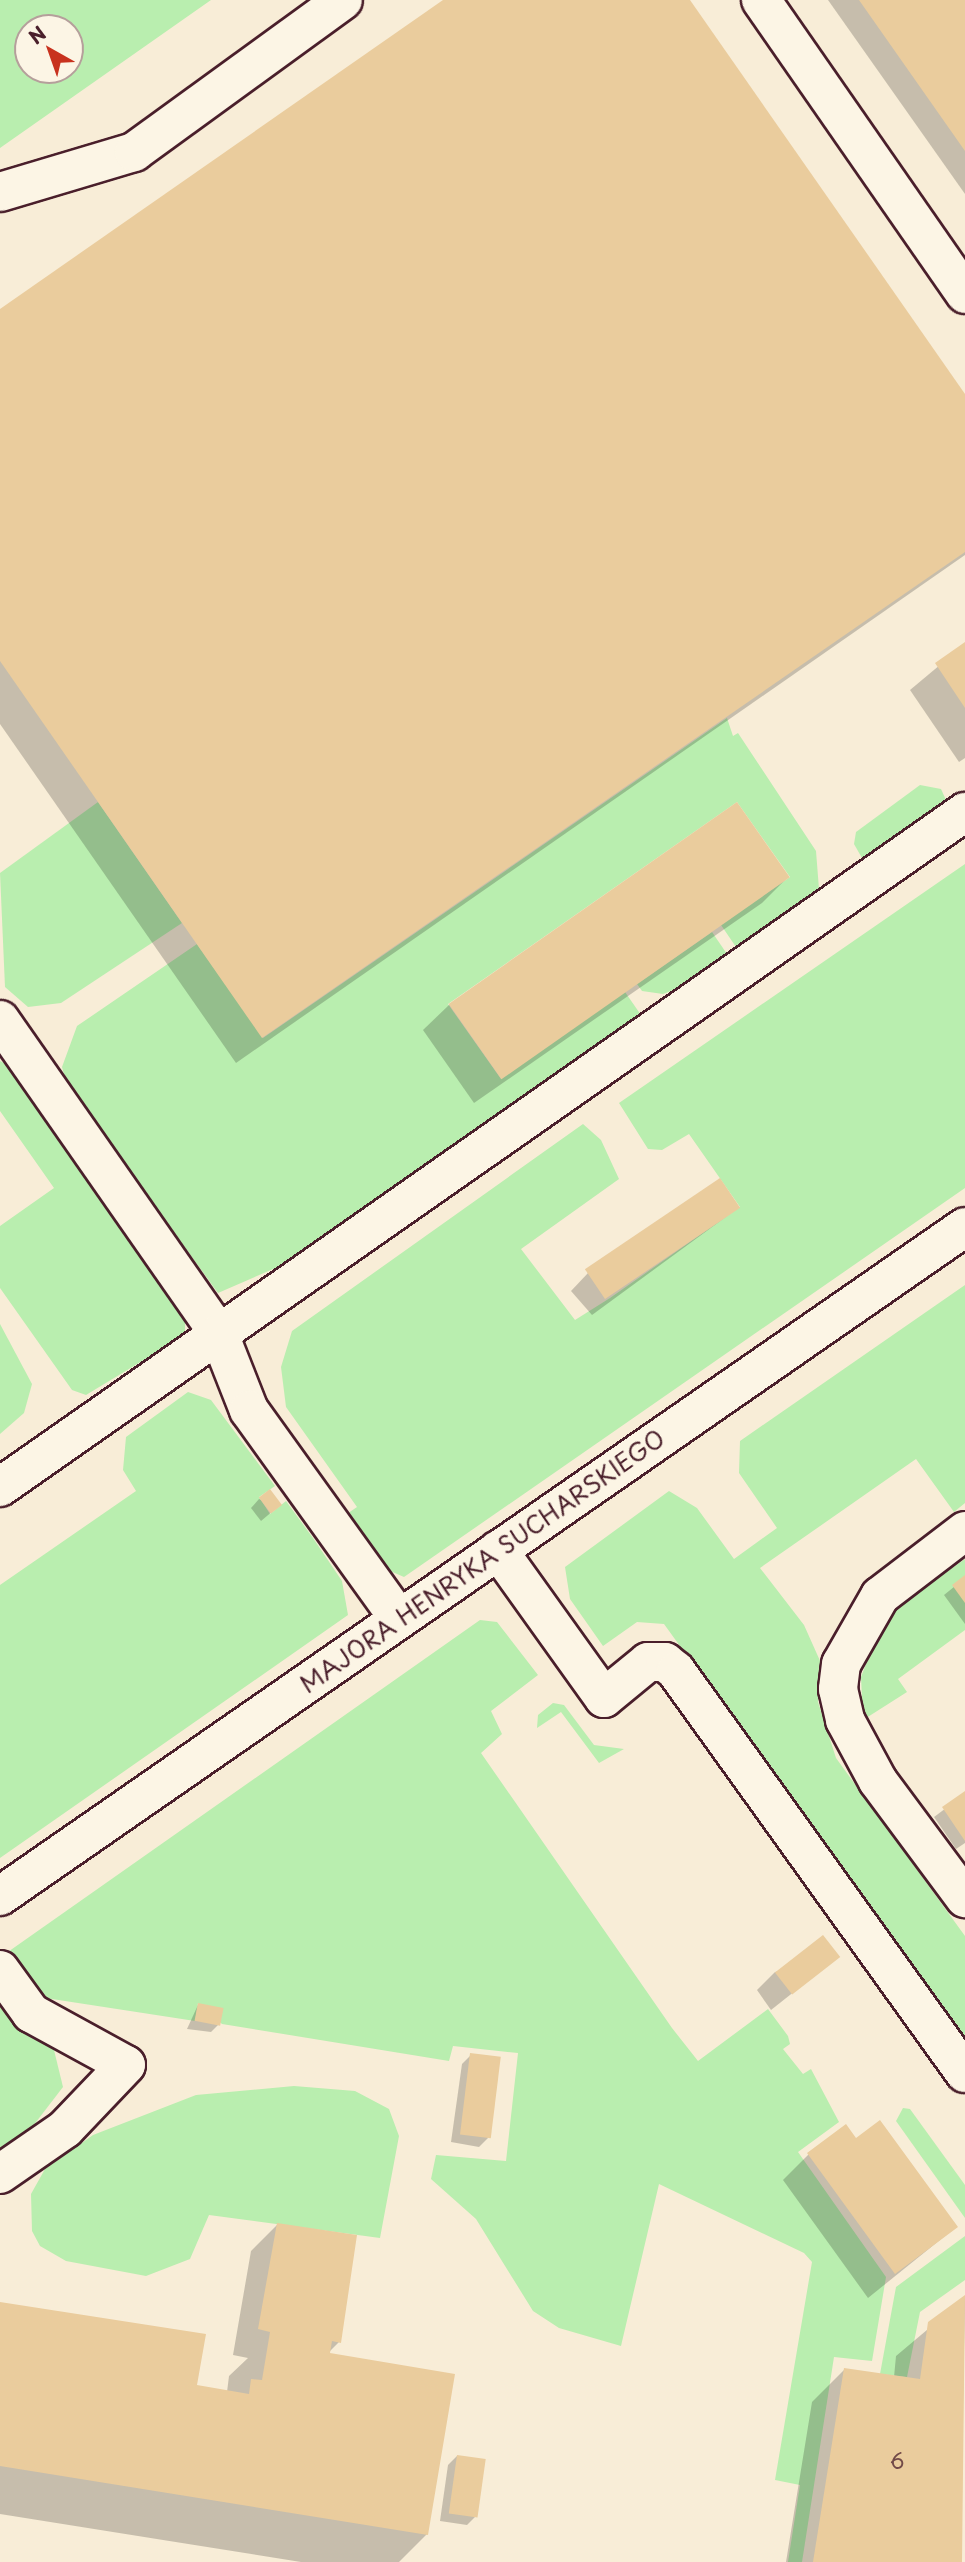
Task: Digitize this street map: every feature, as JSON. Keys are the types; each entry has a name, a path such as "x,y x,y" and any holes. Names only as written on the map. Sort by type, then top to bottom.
{"street":[{"path":"0,192 134,152 343,0"},
{"path":"761,0 965,293"},
{"path":"0,1487 965,812"},
{"path":"0,1020 219,1334 248,1410 399,1619"},
{"name":"MAJORA HENRYKA SUCHARSKIEGO","path":"0,1896 965,1227"},
{"path":"965,1531 880,1596 841,1664 838,1689 845,1720 878,1781 965,1898"},
{"path":"498,1550 604,1698 648,1662 665,1662 676,1671 965,2073"},
{"path":"0,1970 31,2013 126,2065 65,2129 0,2174"}],"green space":[{"path":"0,0 211,0 0,148"},
{"path":"727,718 733,736 738,733 816,851 819,889 736,947 721,925 790,877 737,802 448,1004 501,1079 625,992 641,1015 280,1266 218,1293 67,1085 62,1067 77,1026 197,944 263,1038"},
{"path":"920,785 941,789 946,800 862,858 854,844 856,832"},
{"path":"98,802 182,923 61,1003 28,1007 5,987 0,873"},
{"path":"965,864 965,1188 404,1577 374,1564 341,1518 357,1507 286,1407 281,1367 292,1331 583,1124 601,1140 619,1179 521,1249 575,1320 610,1298 740,1207 689,1134 662,1150 648,1149 619,1103"},
{"path":"712,932 727,954 679,988 663,994 642,991 637,984"},
{"path":"0,1061 14,1068 185,1316 185,1335 86,1395 72,1390 0,1288 0,1226 54,1188 0,1111"},
{"path":"965,1285 965,1503 954,1512 916,1459 760,1568 804,1625 821,1663 818,1702 836,1758 965,1936 965,2040 664,1624 637,1622 603,1646 570,1599 565,1567 669,1491 697,1508 734,1559 777,1528 739,1473 740,1441"},
{"path":"0,1324 32,1384 24,1413 0,1434"},
{"path":"188,1392 211,1400 275,1486 259,1497 270,1514 286,1501 313,1538 342,1581 348,1615 0,1858 0,1585 136,1491 123,1470 126,1437"},
{"path":"965,1559 965,1630 898,1679 907,1692 863,1720 861,1677 879,1630 893,1609"},
{"path":"480,1620 497,1622 538,1675 491,1711 502,1734 481,1753 672,2028 698,2061 768,2009 788,2036 790,2044 783,2049 803,2074 811,2069 839,2122 798,2152 886,2277 872,2361 834,2357 802,2562 788,2562 800,2485 775,2480 812,2262 804,2253 659,2184 621,2346 559,2328 533,2311 476,2219 431,2179 436,2155 506,2161 518,2053 453,2046 449,2061 222,2024 198,2003 195,2021 39,1997 5,1954"},
{"path":"553,1703 564,1705 594,1745 624,1749 599,1763 561,1712 537,1728 538,1715"},
{"path":"0,1994 54,2050 63,2087 23,2139 0,2155"},
{"path":"294,2086 355,2091 389,2109 399,2136 380,2238 209,2215 190,2259 146,2276 66,2261 40,2246 32,2231 31,2194 45,2169 93,2135 196,2095"},
{"path":"903,2108 910,2109 965,2185 965,2218 896,2121"},
{"path":"965,2236 965,2280 920,2312 907,2377 880,2374 896,2287"}],"building":[{"path":"443,0 690,0 965,394 965,552 262,1038 0,661 0,309"},
{"path":"859,0 965,0 965,151"},
{"path":"965,642 965,708 935,663"},
{"path":"737,802 790,877 501,1079 449,1004"},
{"path":"720,1178 740,1208 605,1299 585,1269"},
{"path":"270,1489 282,1505 271,1513 259,1497"},
{"path":"965,1575 965,1603 952,1585"},
{"path":"965,1791 965,1841 942,1807"},
{"path":"823,1935 840,1957 792,1995 775,1973"},
{"path":"198,2003 224,2008 220,2026 195,2021"},
{"path":"470,2053 501,2057 491,2138 460,2134"},
{"path":"880,2120 958,2227 895,2274 807,2153 846,2124 856,2138"},
{"path":"277,2223 357,2235 341,2343 332,2341 330,2353 455,2374 428,2535 0,2466 0,2302 206,2334 197,2385 249,2394 251,2379 262,2380 270,2332 258,2329"},
{"path":"965,2295 962,2562 813,2562 844,2368 920,2379 928,2322"},
{"path":"457,2455 486,2459 478,2517 449,2513"}]}
